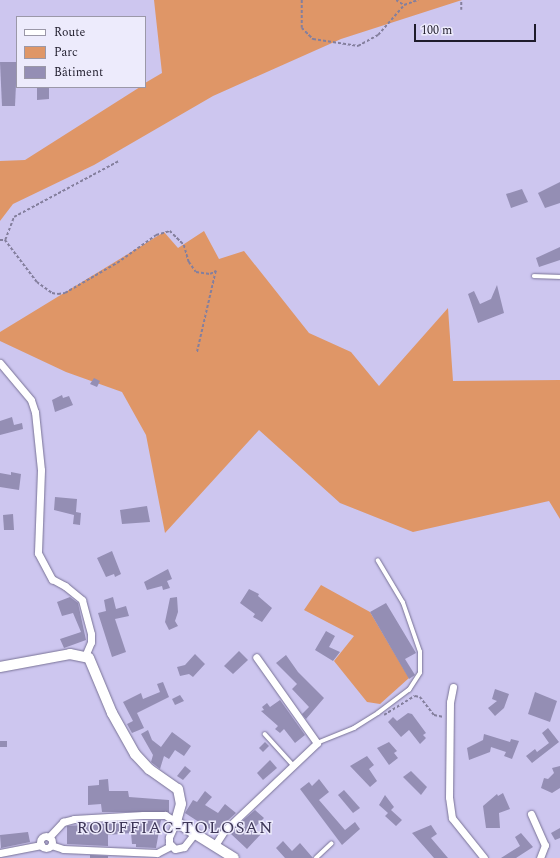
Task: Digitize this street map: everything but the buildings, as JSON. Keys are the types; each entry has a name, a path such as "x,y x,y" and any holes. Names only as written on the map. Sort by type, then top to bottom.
{"street":[{"path":"0,363 31,400 35,412 41,470 38,553 52,579 65,586 82,600 91,634 85,656"},
{"path":"0,667 70,654 85,656 93,664 112,713 135,754 149,769 178,789 181,804 176,822 169,837 171,846 175,849 184,847 194,834"},
{"path":"215,845 224,831 317,743 256,657"},
{"path":"453,687 449,718 449,797 452,818 484,858"},
{"path":"531,814 544,845 540,858"},
{"path":"41,845 43,837 49,837 63,822 74,819 165,815 234,858"},
{"path":"49,837 51,845"},
{"path":"0,853 41,845 45,848 51,845 84,850 157,853 171,846"},
{"path":"84,850 85,858"}],"lane":[{"path":"534,276 560,277"},
{"path":"317,743 354,728 378,713 409,690 420,673 420,652 403,603 378,561"},
{"path":"265,734 294,766"},
{"path":"316,858 331,844"}],"path":[{"path":"302,0 302,28 313,39 358,46 378,35 404,5 418,0"},
{"path":"396,0 404,5"},
{"path":"461,0 461,10"},
{"path":"5,240 14,217 119,161"},
{"path":"5,240 37,282 52,293 58,294 65,293 117,263 156,235 170,231 184,245 189,262 196,272 210,274 216,271 196,353"},
{"path":"0,240 5,240"},
{"path":"378,713 386,716 415,696 420,697 434,715 449,718"}],"green space":[{"path":"154,0 462,0 341,39 213,96 94,165 13,204 0,221 0,161 25,160 138,88 146,88 146,82 162,73"},
{"path":"204,231 219,259 244,251 309,333 351,352 379,386 448,308 453,381 560,380 560,519 549,501 413,532 340,503 259,430 165,533 146,435 122,392 66,372 0,341 0,332 164,232 178,248"},
{"path":"321,585 370,612 409,678 380,704 367,702 334,661 354,636 304,610"}],"district":[{"name":"ROUFFIAC-TOLOSAN","path":"175,829"}]}
